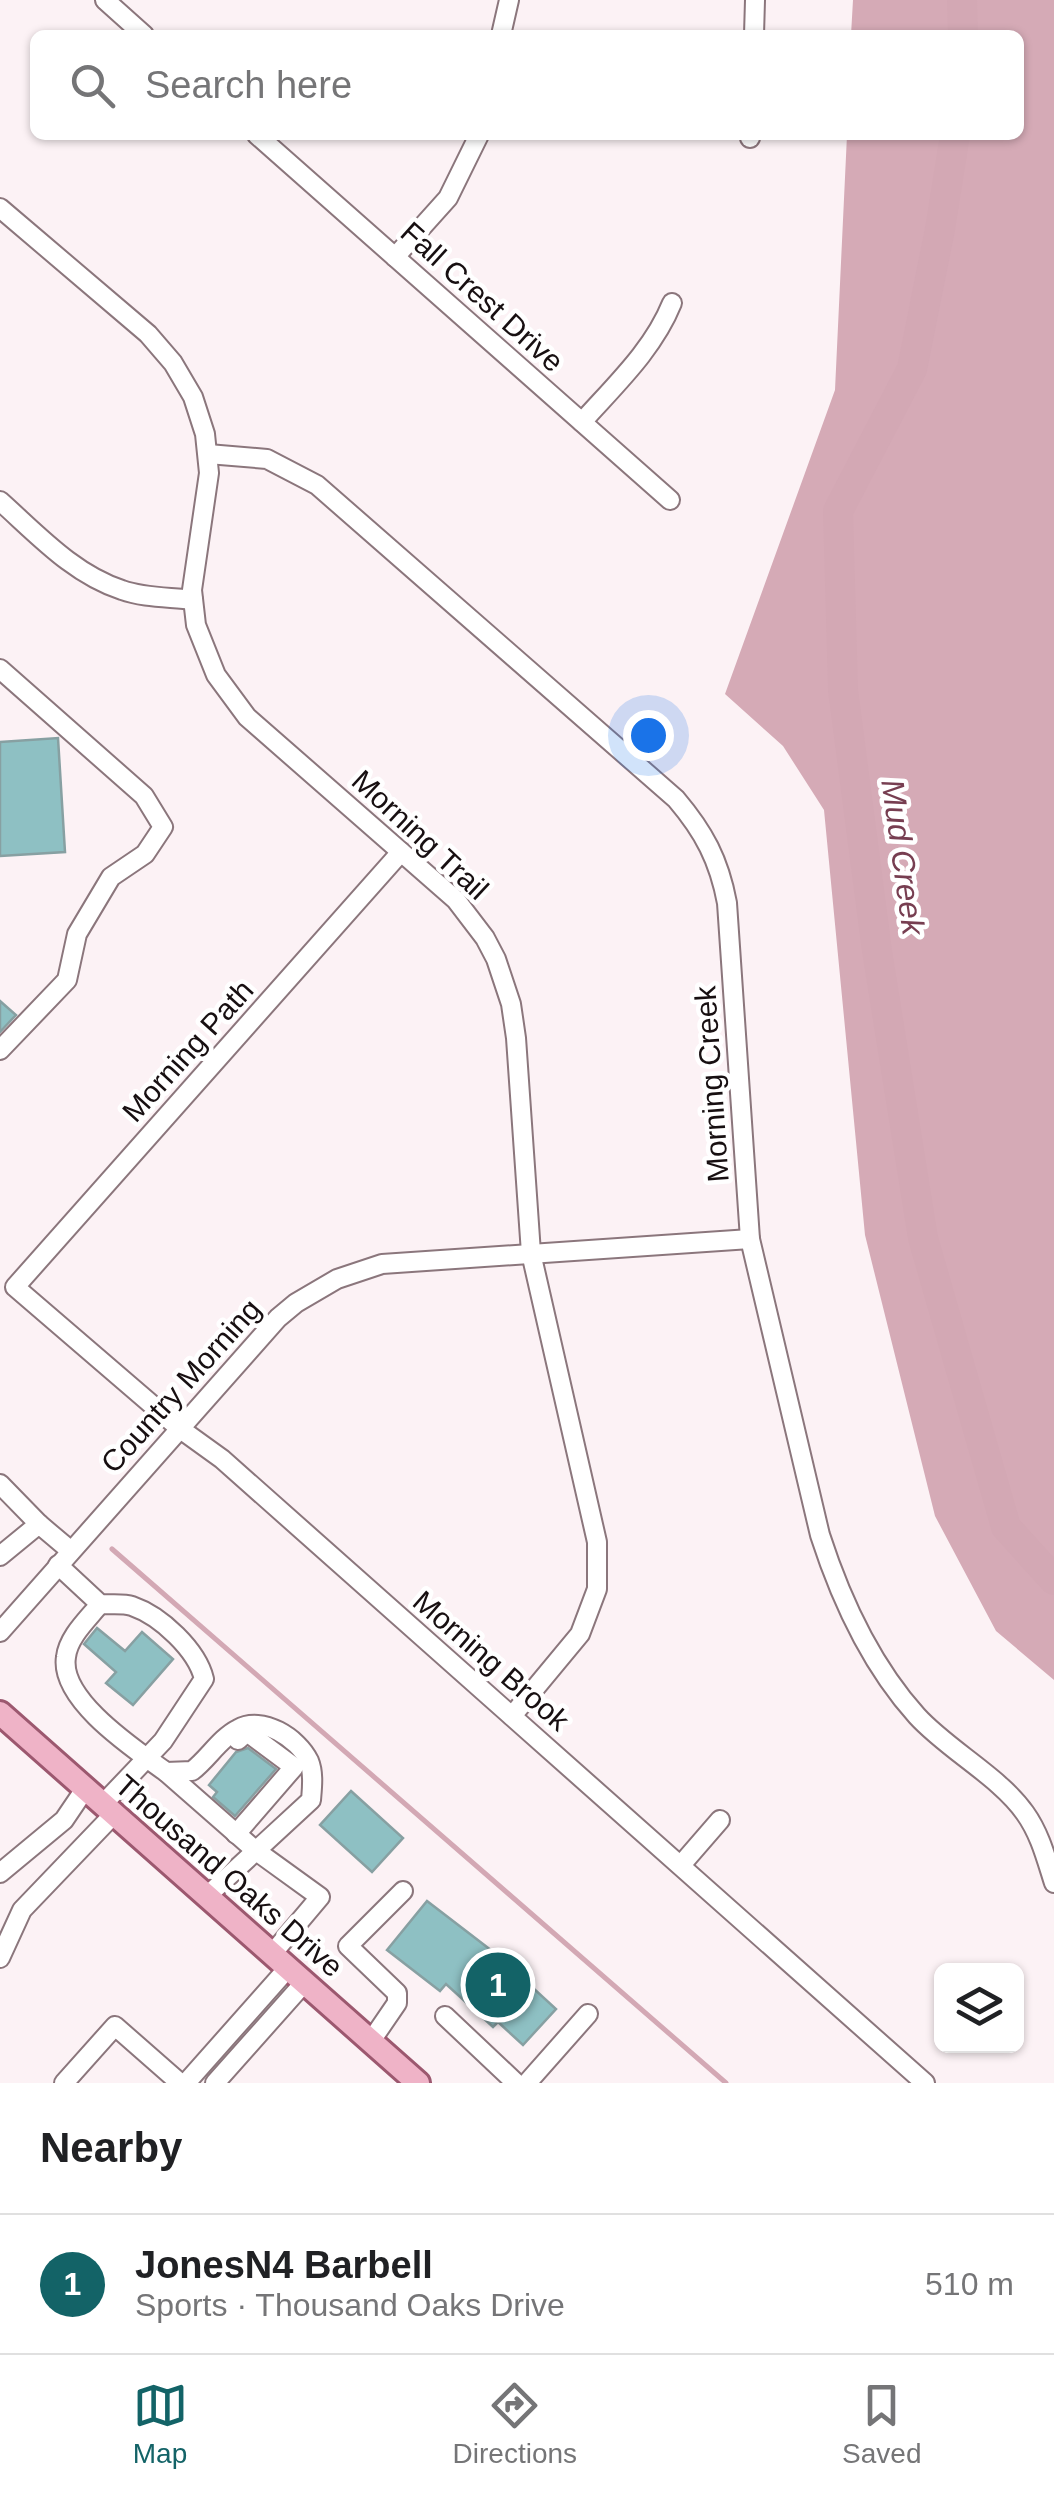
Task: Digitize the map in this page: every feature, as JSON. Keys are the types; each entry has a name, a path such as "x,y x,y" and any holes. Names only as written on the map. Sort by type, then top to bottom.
{"main road":[{"name":"Thousand Oaks Drive","path":"0,1714 418,2083"}],"street":[{"path":"105,0 138,30"},
{"path":"503,30 509,0"},
{"path":"754,30 755,0"},
{"name":"Fall Crest Drive","path":"263,140 670,500"},
{"path":"394,256 448,198 477,140"},
{"name":"Morning Trail","path":"0,208 162,348 193,397 208,454 208,492 193,572 193,600 201,642 232,700 444,888 472,918 496,959 504,982 516,1038 530,1254 594,1526 597,1589 580,1634 512,1716"},
{"path":"582,422 643,354 672,302"},
{"name":"Morning Creek","path":"208,454 267,460 317,485 676,799 701,828 721,871 727,904 750,1239 820,1535 849,1614 870,1651 915,1714 946,1746 1023,1810 1042,1842 1054,1883"},
{"path":"0,501 64,559 90,577 135,594 193,600"},
{"path":"0,668 144,796 163,828 145,854 112,877 77,934 67,980 0,1050"},
{"name":"Morning Path","path":"15,1286 401,852"},
{"name":"Country Morning","path":"0,1632 278,1318 337,1279 382,1264 750,1239"},
{"name":"Morning Brook","path":"15,1286 179,1428 222,1460 925,2083"},
{"path":"0,1484 39,1524 100,1604"},
{"path":"0,1556 39,1524"},
{"path":"0,1958 22,1910 100,1802 148,1758 204,1679 200,1664 152,1616 130,1605 100,1604"},
{"path":"100,1604 74,1638 65,1658 68,1678 79,1698 255,1850 320,1897 288,1968 241,2053 215,2083"},
{"path":"192,1772 230,1734 259,1722 278,1730 308,1760 312,1783 311,1800 287,1826 255,1850 207,1896"},
{"path":"166,1772 207,1772 247,1732 294,1767 236,1834"},
{"path":"0,1873 64,1820 100,1802"},
{"path":"682,1865 720,1820"},
{"path":"370,2041 398,2003 396,1993 348,1946 403,1892"},
{"path":"64,2083 115,2026 183,2083 288,1968"},
{"path":"527,2083 588,2014"},
{"path":"445,2016 516,2083"},
{"path":"226,2039 241,2053"}],"shaded area":[{"path":"853,0 1054,0 1054,1680 996,1631 935,1516 865,1235 824,810 783,746 725,694 835,390 847,140 1024,140 1024,30 851,30"}],"building":[{"path":"58,738 65,852 0,856 0,742"},
{"path":"0,1001 16,1015 0,1032"},
{"path":"97,1628 125,1651 142,1632 173,1659 133,1705 106,1683 116,1672 84,1644"},
{"path":"248,1748 276,1769 235,1816 213,1797 217,1792 209,1785 236,1752"},
{"path":"351,1791 403,1838 372,1872 320,1825"},
{"path":"427,1901 496,1954 556,2009 523,2045 498,2022 493,2027 446,1984 440,1991 387,1950"}],"waterway":[{"name":"Mud Creek","path":"962,0 963,30"},
{"name":"Mud Creek","path":"954,140 912,369 838,511 843,690 877,951 923,1238 1006,1527 1054,1580"},
{"path":"112,1549 726,2083"}],"place":[{"name":"JonesN4 Barbell","path":"498,1985"}]}
